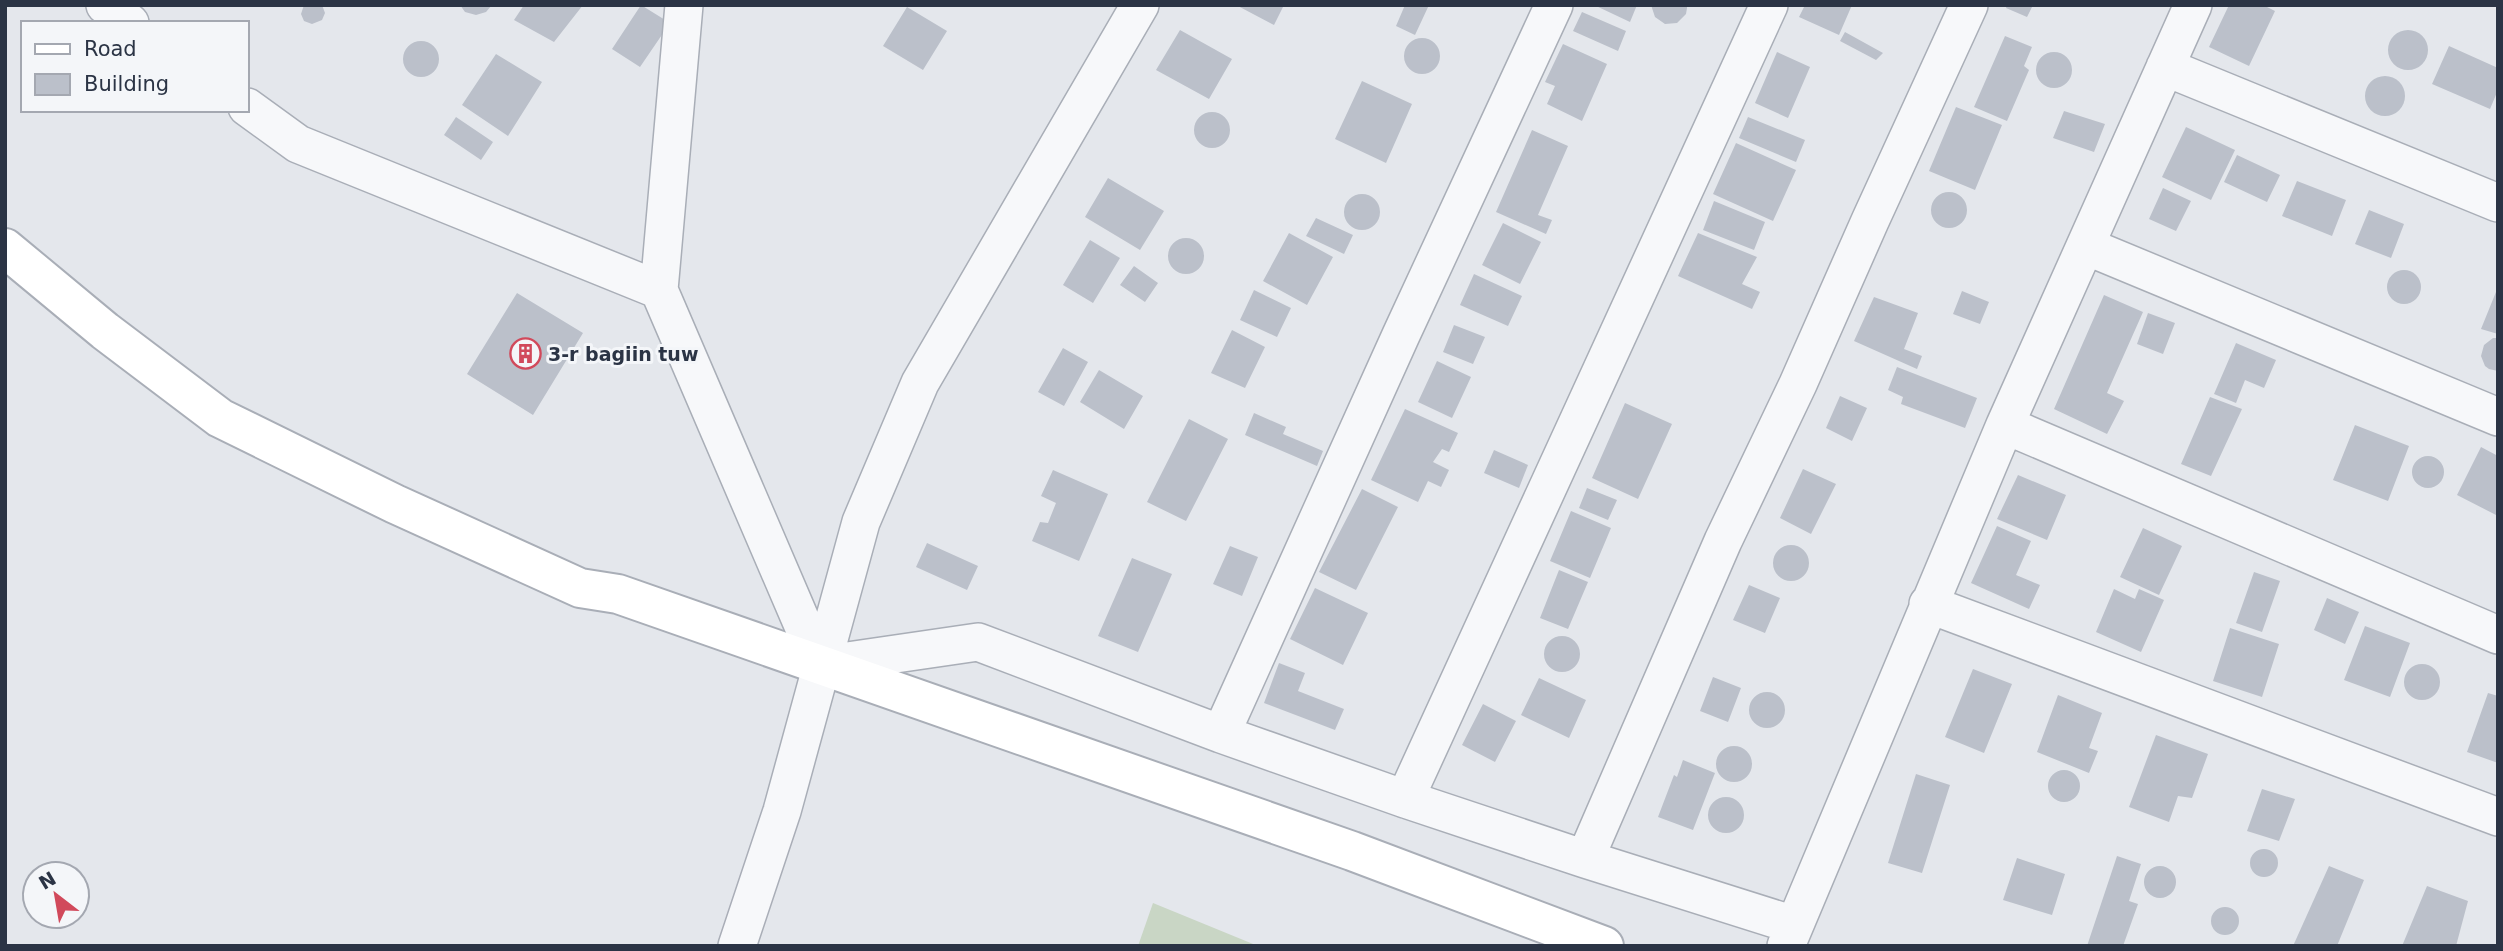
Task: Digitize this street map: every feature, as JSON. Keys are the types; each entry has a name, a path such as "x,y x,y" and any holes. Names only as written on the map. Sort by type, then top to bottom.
{"street":[{"path":"106,5 127,21"},
{"path":"684,5 659,290 820,665"},
{"path":"737,946 782,811 860,522 920,383 1140,5"},
{"path":"1221,734 1554,5"},
{"path":"1405,799 1769,5"},
{"path":"1584,859 1723,541 1798,384 1969,5"},
{"path":"820,665 978,642 1221,734 1584,859 1790,935 1928,604 2193,5"},
{"path":"2165,67 2498,203"},
{"path":"248,108 298,144 659,290"},
{"path":"2086,246 2498,416"},
{"path":"5,248 105,331 220,418 394,505 580,588 618,594 1352,850 1604,946"},
{"path":"2006,425 2498,635"},
{"path":"1928,604 2498,817"}],"green space":[{"path":"1153,903 1258,946 1138,946"}],"building":[{"path":"304,5 322,5 325,13 322,20 312,24 304,21 301,14"},
{"path":"460,5 492,5 486,12 476,15 465,12"},
{"path":"524,5 583,5 554,42 514,20"},
{"path":"641,5 670,23 640,67 612,49"},
{"path":"1236,5 1284,5 1274,25"},
{"path":"1405,5 1429,5 1415,35 1396,26"},
{"path":"1594,5 1637,5 1630,22"},
{"path":"1651,5 1687,5 1686,14 1677,23 1665,24 1655,17"},
{"path":"1805,5 1852,5 1839,35 1799,17"},
{"path":"2007,5 2033,5 2027,17 2006,8"},
{"path":"2229,5 2263,5 2275,11 2249,66 2209,47"},
{"path":"907,7 947,31 923,70 883,46"},
{"path":"1582,12 1626,31 1618,51 1573,31"},
{"path":"1180,30 1232,59 1209,99 1156,70"},
{"path":"2408,30 2416,31 2422,36 2427,42 2427,58 2422,64 2416,69 2408,70 2400,69 2394,64 2389,58 2388,50 2389,42 2394,36 2400,31"},
{"path":"1845,32 1883,53 1876,60 1840,41"},
{"path":"2005,36 2032,47 2024,66 2029,70 2007,121 1974,107"},
{"path":"1422,38 1435,43 1440,56 1435,69 1422,74 1409,69 1404,56 1409,43"},
{"path":"421,41 434,46 439,59 434,72 421,77 408,72 403,59 408,46"},
{"path":"1563,44 1607,64 1582,121 1547,104 1555,86 1545,82"},
{"path":"2449,46 2498,68 2498,90 2490,109 2432,84"},
{"path":"1777,52 1810,67 1788,118 1755,103"},
{"path":"2054,52 2067,57 2072,70 2067,83 2054,88 2041,83 2036,70 2041,57"},
{"path":"496,54 542,82 508,136 462,105"},
{"path":"2385,76 2393,77 2399,82 2404,88 2404,104 2399,110 2393,115 2385,116 2377,115 2371,110 2366,104 2365,96 2366,88 2371,82 2377,77"},
{"path":"1362,81 1412,104 1386,163 1335,139"},
{"path":"1956,107 2002,125 1975,190 1929,171"},
{"path":"2064,111 2105,124 2094,152 2053,138"},
{"path":"1212,112 1225,117 1230,130 1225,143 1212,148 1199,143 1194,130 1199,117"},
{"path":"456,117 493,142 481,160 444,135"},
{"path":"1748,117 1805,140 1796,162 1739,138"},
{"path":"2186,127 2235,150 2211,200 2162,177"},
{"path":"1532,130 1568,146 1538,215 1552,220 1546,234 1496,212"},
{"path":"1736,143 1796,170 1773,221 1713,194"},
{"path":"2237,155 2280,175 2267,202 2224,182"},
{"path":"1108,178 1164,211 1140,250 1085,217"},
{"path":"2297,181 2346,200 2332,236 2282,216"},
{"path":"2163,188 2191,201 2176,231 2149,219"},
{"path":"1949,192 1962,197 1967,210 1962,223 1949,228 1936,223 1931,210 1936,197"},
{"path":"1362,194 1375,199 1380,212 1375,225 1362,230 1349,225 1344,212 1349,199"},
{"path":"1714,201 1765,222 1754,250 1703,230"},
{"path":"2369,210 2404,224 2391,258 2355,244"},
{"path":"1316,218 1353,235 1344,254 1306,236"},
{"path":"1503,223 1541,242 1520,284 1482,265"},
{"path":"1289,233 1333,257 1307,305 1263,281"},
{"path":"1698,233 1757,257 1742,284 1760,292 1752,309 1678,276"},
{"path":"1186,238 1199,243 1204,256 1199,269 1186,274 1173,269 1168,256 1173,243"},
{"path":"1090,240 1120,258 1093,303 1063,285"},
{"path":"1134,266 1158,283 1145,302 1120,285"},
{"path":"2404,270 2416,275 2421,287 2416,299 2404,304 2392,299 2387,287 2392,275"},
{"path":"1474,274 1522,296 1508,326 1460,305"},
{"path":"2498,287 2498,334 2481,329"},
{"path":"1254,290 1291,308 1277,337 1240,320"},
{"path":"1962,291 1989,302 1980,324 1953,314"},
{"name":"3-r bagiin tuw","path":"517,293 583,333 533,415 467,374"},
{"path":"2104,295 2143,312 2107,393 2124,401 2107,434 2054,409"},
{"path":"1874,297 1918,313 1904,349 1922,356 1917,369 1854,341"},
{"path":"2148,313 2175,323 2163,354 2137,344"},
{"path":"1454,325 1485,337 1473,364 1443,352"},
{"path":"1232,330 1265,347 1245,388 1211,373"},
{"path":"2493,338 2498,338 2498,371 2485,366 2481,356 2484,345"},
{"path":"2236,343 2276,360 2264,388 2245,380 2236,403 2214,394"},
{"path":"1063,348 1088,362 1064,406 1038,392"},
{"path":"1437,361 1471,377 1452,418 1418,402"},
{"path":"1897,367 1977,398 1965,428 1901,404 1903,397 1888,390"},
{"path":"1099,370 1143,396 1124,429 1080,402"},
{"path":"1840,396 1867,408 1852,441 1826,428"},
{"path":"2210,397 2242,409 2211,476 2181,464"},
{"path":"1625,403 1672,424 1638,499 1592,478"},
{"path":"1405,409 1458,433 1449,452 1442,449 1433,462 1449,470 1441,487 1428,481 1418,502 1371,480"},
{"path":"1254,413 1286,427 1283,434 1323,451 1317,466 1245,435"},
{"path":"1189,419 1228,439 1186,521 1147,502"},
{"path":"2355,425 2409,446 2388,501 2333,480"},
{"path":"2481,447 2498,456 2498,516 2457,495"},
{"path":"1494,450 1528,465 1519,488 1484,473"},
{"path":"2428,456 2440,460 2444,472 2440,484 2428,488 2416,484 2412,472 2416,460"},
{"path":"1803,469 1836,484 1811,534 1780,518"},
{"path":"1053,470 1108,494 1079,561 1032,541 1040,522 1048,523 1056,503 1041,496"},
{"path":"2018,475 2066,495 2047,540 1997,519"},
{"path":"1587,488 1617,500 1608,520 1579,508"},
{"path":"1362,489 1398,507 1356,590 1319,572"},
{"path":"1571,511 1611,528 1590,578 1550,561"},
{"path":"1997,526 2031,541 2016,575 2040,585 2029,609 1971,583"},
{"path":"2143,528 2182,546 2159,595 2120,577"},
{"path":"927,543 978,566 967,590 916,567"},
{"path":"1791,545 1804,550 1809,563 1804,576 1791,581 1778,576 1773,563 1778,550"},
{"path":"1230,546 1258,557 1242,596 1213,584"},
{"path":"1132,558 1172,574 1138,652 1098,636"},
{"path":"1559,570 1588,582 1568,629 1540,618"},
{"path":"2254,572 2280,581 2262,632 2236,623"},
{"path":"1749,585 1780,598 1765,633 1733,620"},
{"path":"1315,588 1368,613 1343,665 1290,639"},
{"path":"2114,589 2135,599 2139,589 2164,600 2141,652 2096,632"},
{"path":"2327,598 2359,612 2345,644 2314,630"},
{"path":"2365,626 2410,643 2390,697 2344,680"},
{"path":"2230,628 2279,644 2262,697 2213,681"},
{"path":"1562,636 1575,641 1580,654 1575,667 1562,672 1549,667 1544,654 1549,641"},
{"path":"1279,663 1305,673 1298,691 1344,709 1335,730 1264,703"},
{"path":"2422,664 2434,670 2440,682 2434,694 2422,700 2410,694 2404,682 2410,670"},
{"path":"1973,669 2012,684 1984,753 1945,737"},
{"path":"1713,677 1741,688 1728,722 1700,711"},
{"path":"1539,678 1586,700 1569,738 1521,715"},
{"path":"1767,692 1780,697 1785,710 1780,723 1767,728 1754,723 1749,710 1754,697"},
{"path":"2488,693 2498,696 2498,763 2467,752"},
{"path":"2058,695 2102,713 2089,748 2098,751 2089,773 2037,752"},
{"path":"1483,704 1516,721 1495,762 1462,745"},
{"path":"2156,735 2208,754 2192,798 2178,796 2169,822 2129,807"},
{"path":"1734,746 1747,751 1752,764 1747,777 1734,782 1721,777 1716,764 1721,751"},
{"path":"1683,760 1715,773 1693,830 1658,817 1674,775 1677,777"},
{"path":"2064,770 2075,775 2080,786 2075,797 2064,802 2053,797 2048,786 2053,775"},
{"path":"1916,774 1950,785 1922,873 1888,863"},
{"path":"2262,789 2295,799 2279,841 2247,831"},
{"path":"1726,797 1739,802 1744,815 1739,828 1726,833 1713,828 1708,815 1713,802"},
{"path":"2264,849 2274,853 2278,863 2274,873 2264,877 2254,873 2250,863 2254,853"},
{"path":"2117,856 2141,864 2129,901 2138,904 2123,946 2087,946"},
{"path":"2017,858 2065,874 2052,915 2003,900"},
{"path":"2160,866 2171,871 2176,882 2171,893 2160,898 2149,893 2144,882 2149,871"},
{"path":"2329,866 2364,880 2337,946 2293,946"},
{"path":"2427,886 2468,901 2456,946 2402,946"},
{"path":"2225,907 2235,911 2239,921 2235,931 2225,935 2215,931 2211,921 2215,911"}],"place":[{"name":"3-r bagiin tuw","path":"525,354"}]}
